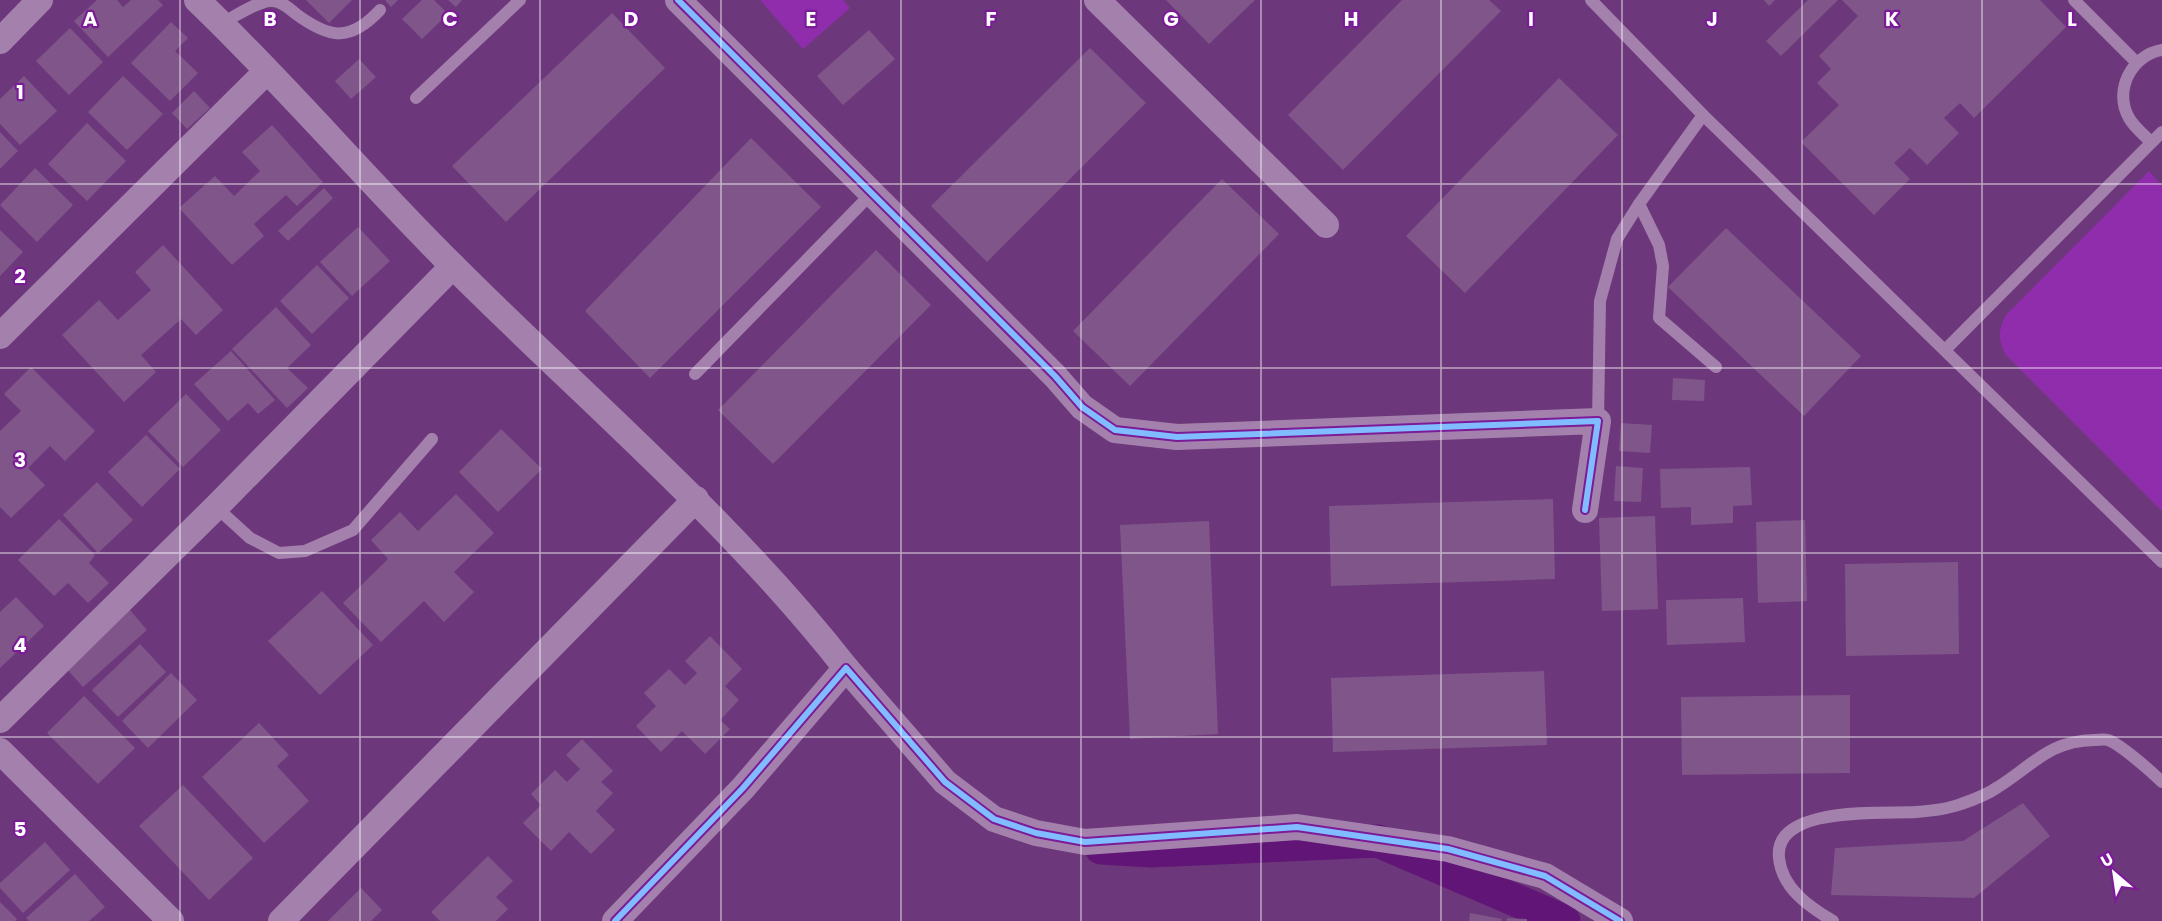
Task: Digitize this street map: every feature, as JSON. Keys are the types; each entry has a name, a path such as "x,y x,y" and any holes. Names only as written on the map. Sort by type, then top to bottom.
{"street":[{"path":"0,41 40,0"},
{"path":"197,0 222,23 453,266 696,499 746,551 945,783 994,819 1036,832 1085,842 1297,827 1448,849 1545,876 1620,921"},
{"path":"678,0 1055,376 1082,407 1115,430 1177,437 1598,421 1586,510"},
{"path":"1097,0 1326,225"},
{"path":"0,336 267,71"},
{"path":"0,720 216,507 453,266"},
{"path":"281,921 696,499"},
{"path":"615,921 743,788 846,668"},
{"path":"0,751 171,921"}],"lane":[{"path":"222,23 273,0 284,4 313,27 334,34 352,33 372,19 380,10"},
{"path":"416,98 520,0"},
{"path":"1591,0 1703,115 2162,562"},
{"path":"2074,0 2136,62"},
{"path":"2151,142 2129,119 2124,105 2123,92 2126,78 2136,62 2150,52 2162,50"},
{"path":"1598,421 1600,301 1617,239 1639,204 1703,115"},
{"path":"1945,350 2162,132"},
{"path":"695,374 870,194"},
{"path":"1639,204 1659,244 1663,266 1659,318 1716,367"},
{"path":"216,507 250,538 279,553 305,552 353,530 432,439"},
{"path":"1833,921 1817,912 1795,893 1781,873 1778,854 1782,840 1791,830 1810,820 1850,813 1918,812 1959,805 1997,788 2045,753 2076,741 2109,740 2146,766 2162,782"}],"shaded area":[{"path":"760,0 843,0 850,8 803,49"},
{"path":"2149,171 2162,186 2162,511 2005,354 2000,334 2006,315"}],"building":[{"path":"97,0 117,0 123,7 131,0 158,0 163,5 108,57 74,21"},
{"path":"306,0 352,0 329,23"},
{"path":"385,0 398,0 391,7"},
{"path":"422,0 434,0 448,14 422,39 402,19"},
{"path":"448,0 462,0 456,7"},
{"path":"1166,0 1255,0 1209,44"},
{"path":"1402,0 1489,0 1501,11 1343,170 1288,115"},
{"path":"1764,0 1775,0 1769,6"},
{"path":"1808,0 1838,0 1781,56 1766,41"},
{"path":"1842,0 2040,0 2066,27 1974,118 1960,103 1944,118 1959,133 1927,165 1910,148 1894,163 1910,179 1874,215 1801,142 1839,105 1817,83 1831,69 1819,56 1858,16"},
{"path":"612,13 665,68 506,222 452,166"},
{"path":"171,22 188,38 175,51 198,73 170,101 131,63"},
{"path":"70,28 103,62 69,95 36,61"},
{"path":"869,30 895,59 843,105 817,76"},
{"path":"1090,48 1146,103 987,262 931,206"},
{"path":"359,59 376,77 351,99 335,81"},
{"path":"24,76 57,111 20,145 0,124 0,99"},
{"path":"123,76 163,114 127,150 88,112"},
{"path":"1559,78 1618,135 1465,293 1406,236"},
{"path":"194,91 210,108 187,129 172,113"},
{"path":"87,123 126,161 87,201 48,164"},
{"path":"272,125 323,182 297,206 286,195 254,224 264,236 232,265 179,208 215,176 234,196 260,171 242,152"},
{"path":"0,132 18,151 0,169"},
{"path":"751,138 821,207 650,378 585,311"},
{"path":"35,168 73,205 37,242 0,205"},
{"path":"1222,179 1279,234 1130,386 1073,331"},
{"path":"324,188 333,198 288,241 278,231"},
{"path":"358,227 390,261 352,296 320,262"},
{"path":"1726,228 1861,356 1804,416 1668,287"},
{"path":"0,230 23,252 0,276"},
{"path":"163,245 223,310 196,335 181,319 141,355 156,372 124,402 62,335 99,300 118,320 151,290 135,272"},
{"path":"876,250 931,305 773,464 718,410"},
{"path":"317,265 349,298 312,334 280,301"},
{"path":"276,307 311,345 287,368 308,388 287,408 232,349"},
{"path":"231,351 275,400 258,414 248,403 228,421 194,384"},
{"path":"31,367 95,431 65,461 50,446 28,468 45,485 11,518 0,507 0,431 21,411 4,394"},
{"path":"1673,378 1705,380 1704,401 1672,400"},
{"path":"186,394 221,430 183,467 148,431"},
{"path":"1621,423 1652,425 1650,453 1619,451"},
{"path":"501,429 542,469 498,512 459,472"},
{"path":"146,435 180,469 142,507 108,472"},
{"path":"1616,466 1643,468 1641,502 1614,501"},
{"path":"1750,467 1752,505 1733,506 1733,523 1691,525 1691,507 1661,508 1660,469"},
{"path":"97,482 133,520 98,553 63,515"},
{"path":"456,494 494,533 454,572 474,592 444,622 424,601 381,642 343,603 388,559 371,540 400,512 418,531"},
{"path":"1553,499 1555,579 1331,586 1329,506"},
{"path":"1655,516 1658,609 1602,611 1599,518"},
{"path":"59,519 95,555 89,563 109,583 88,603 68,583 54,596 18,560"},
{"path":"1805,520 1807,601 1758,603 1756,522"},
{"path":"1209,521 1218,734 1130,739 1120,525"},
{"path":"1958,562 1959,654 1846,656 1845,564"},
{"path":"322,591 373,645 320,695 268,641"},
{"path":"16,597 44,626 0,668 0,612"},
{"path":"1743,598 1745,642 1667,645 1666,600"},
{"path":"129,609 147,630 83,687 65,667"},
{"path":"710,636 742,669 725,686 739,700 720,720 730,729 705,754 682,731 661,752 636,726 656,706 644,693 669,669 685,685 697,673 685,661"},
{"path":"140,644 166,672 118,717 92,690"},
{"path":"1544,671 1547,745 1333,752 1331,678"},
{"path":"171,673 197,700 148,748 122,721"},
{"path":"1850,695 1850,773 1682,775 1681,697"},
{"path":"84,696 135,748 98,784 47,733"},
{"path":"259,723 289,755 277,766 309,801 264,843 202,777"},
{"path":"582,739 613,771 601,782 613,793 596,811 615,830 591,854 569,832 551,851 523,823 541,805 531,794 555,770 567,782 580,769 566,755"},
{"path":"183,785 253,858 209,900 139,826"},
{"path":"2023,803 2050,836 1974,898 1831,895 1835,848 1963,841"},
{"path":"45,842 70,870 23,913 0,888 0,883"},
{"path":"488,856 513,881 496,897 508,909 496,921 440,921 431,912"},
{"path":"75,874 105,907 89,921 29,921 26,918"},
{"path":"361,888 382,910 371,921 328,921"},
{"path":"0,902 17,919 15,921 0,921"},
{"path":"1470,913 1502,919 1501,921 1469,921"},
{"path":"1507,918 1527,919 1527,921 1507,921"}],"waterway":[{"path":"1101,848 1150,851 1378,841 1564,921"}],"cycle path":[{"path":"678,0 1055,376 1082,407 1115,430 1177,437 1598,421 1585,510"},
{"path":"615,921 743,788 846,668 945,782 994,819 1036,833 1085,842 1297,827 1448,849 1545,876 1620,921"}]}
